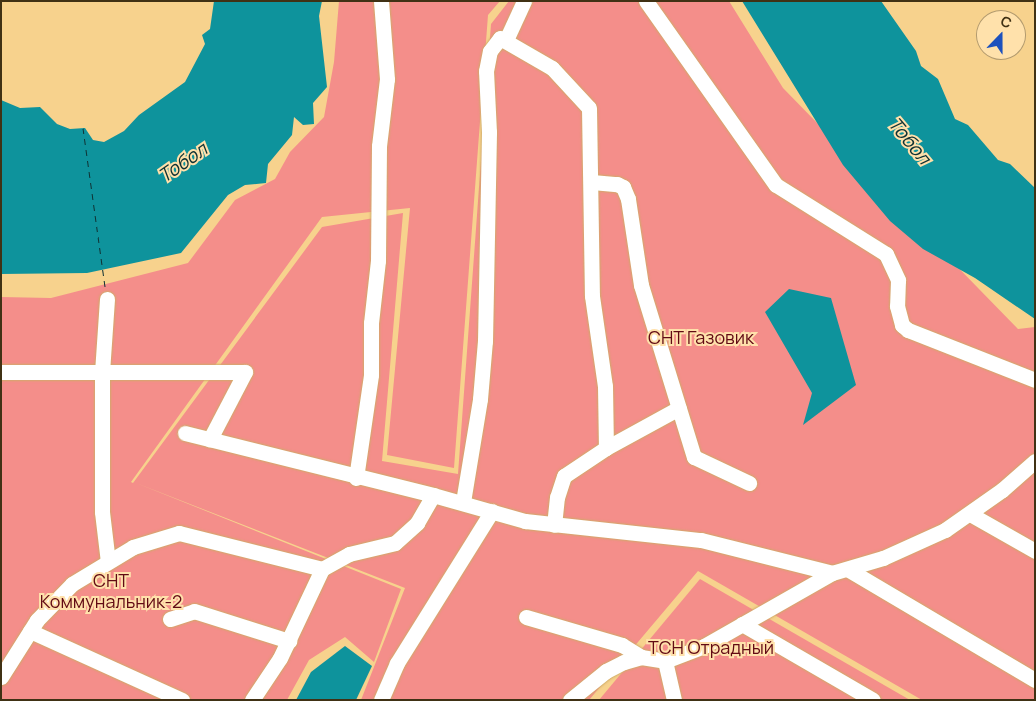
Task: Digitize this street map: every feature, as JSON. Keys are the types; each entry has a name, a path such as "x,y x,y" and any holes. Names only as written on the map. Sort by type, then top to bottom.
{"street":[{"path":"356,478 371,375 371,323 378,261 379,146 387,79 381,1"},
{"path":"506,40 524,1"},
{"path":"646,1 776,185 886,254 898,280 897,306 902,325 908,330 1035,380"},
{"path":"464,502 479,408 485,341 489,132 487,60 495,40 506,40 552,68 589,108 592,182 592,296 605,386 606,448"},
{"path":"592,182 617,184 623,188 628,199 641,285 697,461 749,483"},
{"path":"107,299 102,372 102,512 108,562"},
{"path":"1,372 245,372 210,439"},
{"path":"554,525 556,497 564,476 606,448 679,408"},
{"path":"184,433 356,478 464,502 492,511 554,525 701,540 832,573"},
{"path":"526,617 622,645 641,657 665,661 704,646 832,573 849,570 945,530 970,514 1035,461"},
{"path":"252,700 289,641 322,569 349,554 395,543 417,523 433,495"},
{"path":"381,700 397,663 492,511"},
{"path":"970,514 1035,550"},
{"path":"1,677 30,632 72,584 133,547 180,533 322,569"},
{"path":"849,570 1035,680"},
{"path":"170,619 194,611 289,641"},
{"path":"742,624 873,700"},
{"path":"30,632 182,700"},
{"path":"570,700 606,671 641,657"},
{"path":"665,661 674,700"}],"green space":[{"name":"СНТ Газовик","path":"339,1 500,1 488,15 454,468 387,455 410,208 322,217 131,482 133,483 322,227 403,213 382,461 458,474 491,24 509,1 729,1 783,88 1018,329 1035,327 1035,700 922,700 698,571 589,700 361,700 405,588 136,483 401,589 374,662 345,637 309,660 287,700 1,700 1,297 51,298 188,263 235,200 275,179 290,152 324,117 334,62"},
{"name":"ТСН Отрадный","path":"700,579 910,700 599,700"}],"water":[{"name":"Тобол","path":"214,1 322,1 319,16 327,87 313,103 314,124 303,125 294,117 292,135 268,164 266,183 245,185 228,195 181,253 87,273 1,274 1,100 20,108 40,107 57,124 70,129 85,128 93,140 104,142 124,131 139,115 185,82 205,44 202,35 210,29"},
{"name":"Тобол","path":"742,1 881,1 916,51 921,66 938,79 955,119 968,125 998,160 1010,164 1035,188 1035,319 975,278 923,249 890,221 843,165"},
{"path":"789,289 831,298 856,385 803,425 812,393 765,312"},
{"path":"345,646 372,666 356,700 296,700 311,672"}],"ferry route":[{"path":"83,128 106,293"}],"park label":[{"name":"СНТ Коммунальник-2","path":"111,591"}]}
